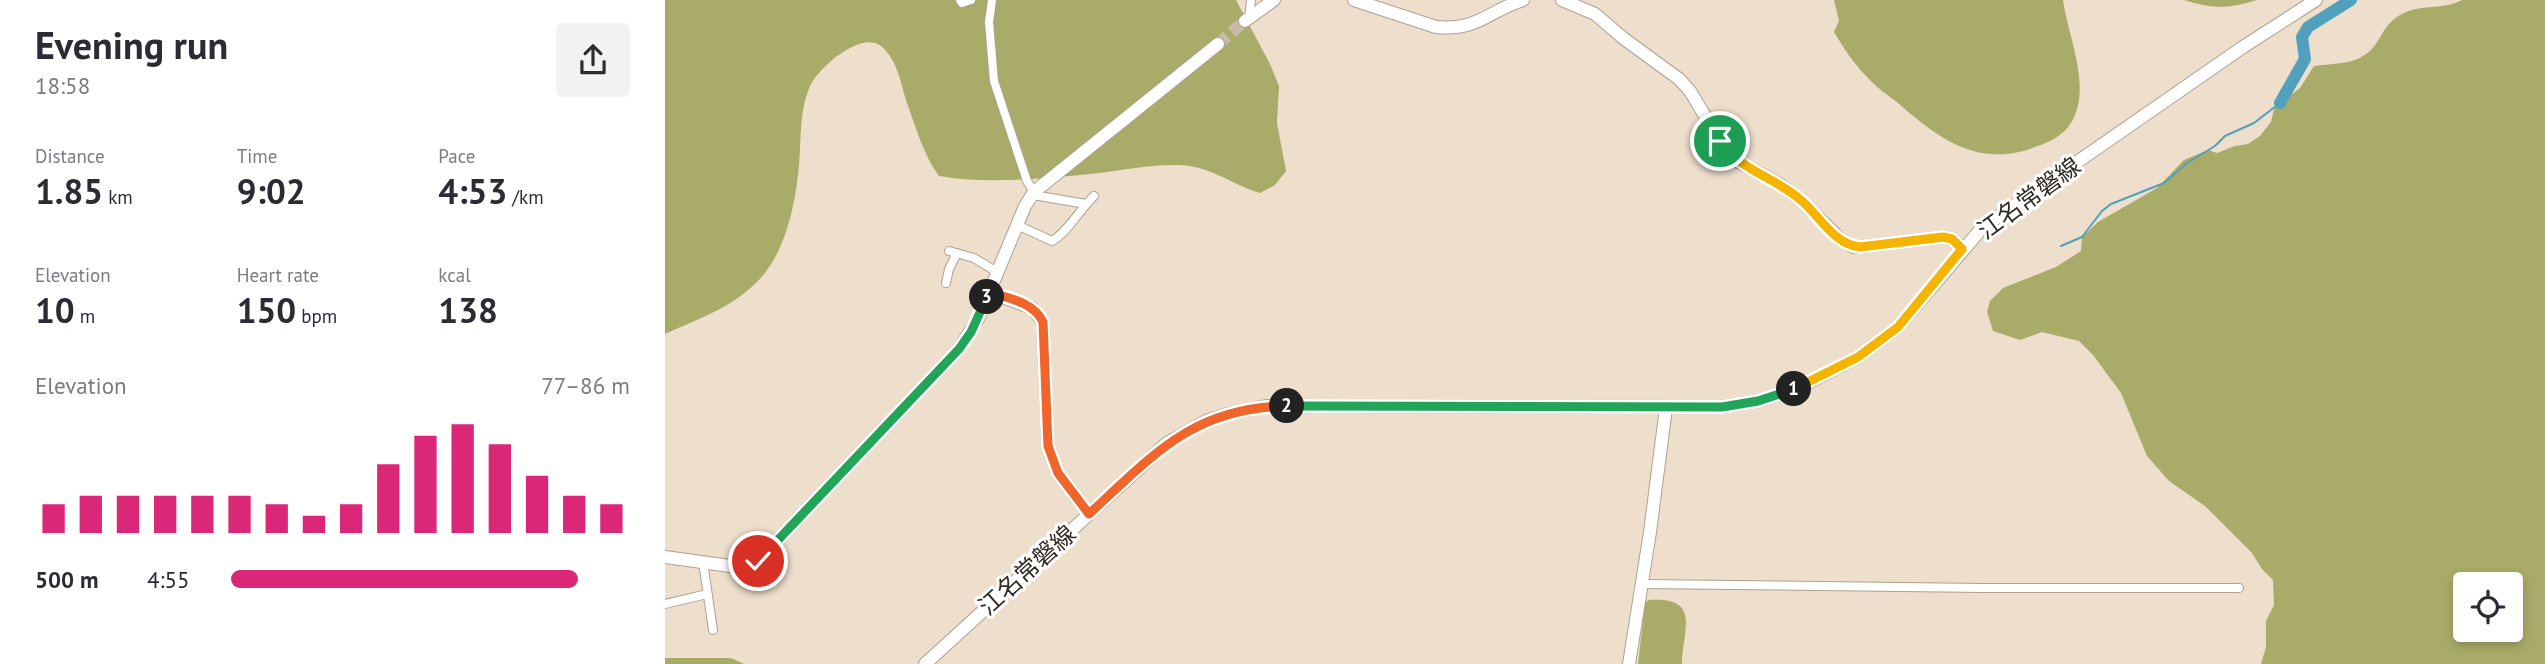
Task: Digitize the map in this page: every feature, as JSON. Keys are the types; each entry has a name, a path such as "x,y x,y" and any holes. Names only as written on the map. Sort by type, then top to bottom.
{"street":[{"path":"960,0 962,3 971,0"},
{"path":"992,0 989,22 993,81 1027,181 1034,193 1086,204"},
{"path":"1247,20 1251,0"},
{"path":"1247,20 1274,0"},
{"path":"1354,0 1436,27 1447,28 1476,23 1524,0"},
{"path":"1562,0 1595,14 1679,79 1690,91 1720,141 1735,160 1794,195 1829,230 1848,244 1860,247 1943,237 1952,239 1962,249"},
{"name":"江名常磐線","path":"925,664 1167,443 1206,421 1266,406 1722,407 1758,401 1800,387 1858,357 1898,327 1982,228 2243,47 2316,0"},
{"path":"665,557 737,567 758,561 959,349 978,319 1017,225 1034,193 1218,44"},
{"path":"1017,225 1054,240 1094,197"},
{"path":"946,283 953,252 974,258 997,271"},
{"path":"989,292 1032,308 1043,322 1048,446 1058,473 1089,514"},
{"path":"1629,664 1667,408"},
{"path":"703,562 713,630"},
{"path":"1642,584 2239,588"},
{"path":"665,604 707,594"}],"green space":[{"path":"665,0 1236,0 1279,86 1277,123 1286,171 1275,185 1260,193 1211,172 1180,165 1014,180 939,176 921,141 891,58 881,46 873,42 863,43 831,61 810,86 802,118 797,186 786,231 773,261 752,287 739,297 710,314 665,334"},
{"path":"1834,0 2063,0 2079,73 2079,102 2075,115 2064,131 2054,139 2014,153 1977,152 1960,146 1928,128 1875,85 1859,68 1834,32 1839,21"},
{"path":"2184,0 2257,0 2221,7"},
{"path":"2462,0 2545,0 2545,664 2261,664 2266,647 2266,621 2274,605 2273,580 2252,553 2205,506 2169,481 2147,456 2121,393 2079,341 2042,332 2020,340 1993,331 1987,312 1990,301 2003,288 2056,267 2081,251 2082,237 2098,222 2157,188 2184,160 2208,150 2217,153 2248,144 2260,136 2271,122 2274,109 2300,88 2314,66 2355,60 2369,52 2398,16 2418,9"},
{"path":"1648,600 1665,600 1676,603 1683,609 1686,627 1682,664 1638,664 1645,603"},
{"path":"665,658 731,658 744,664 665,664"}],"waterway":[{"path":"2280,103 2305,59 2302,37 2308,27 2351,0"},
{"path":"2061,246 2082,237 2102,211 2111,204 2164,183 2225,136 2254,123 2280,103"}],"tunnel":[{"path":"1218,44 1245,21"}],"route":[{"path":"758,561 959,349 978,319 989,292 1020,302 1040,315 1045,350 1048,446 1053,464 1064,483 1089,514 1167,443 1206,421 1248,409 1266,406 1356,405 1667,408 1722,407 1758,401 1800,387 1858,357 1898,327 1962,249 1952,239 1943,237 1854,247 1829,230 1801,200 1781,185 1735,160 1720,141"}]}
